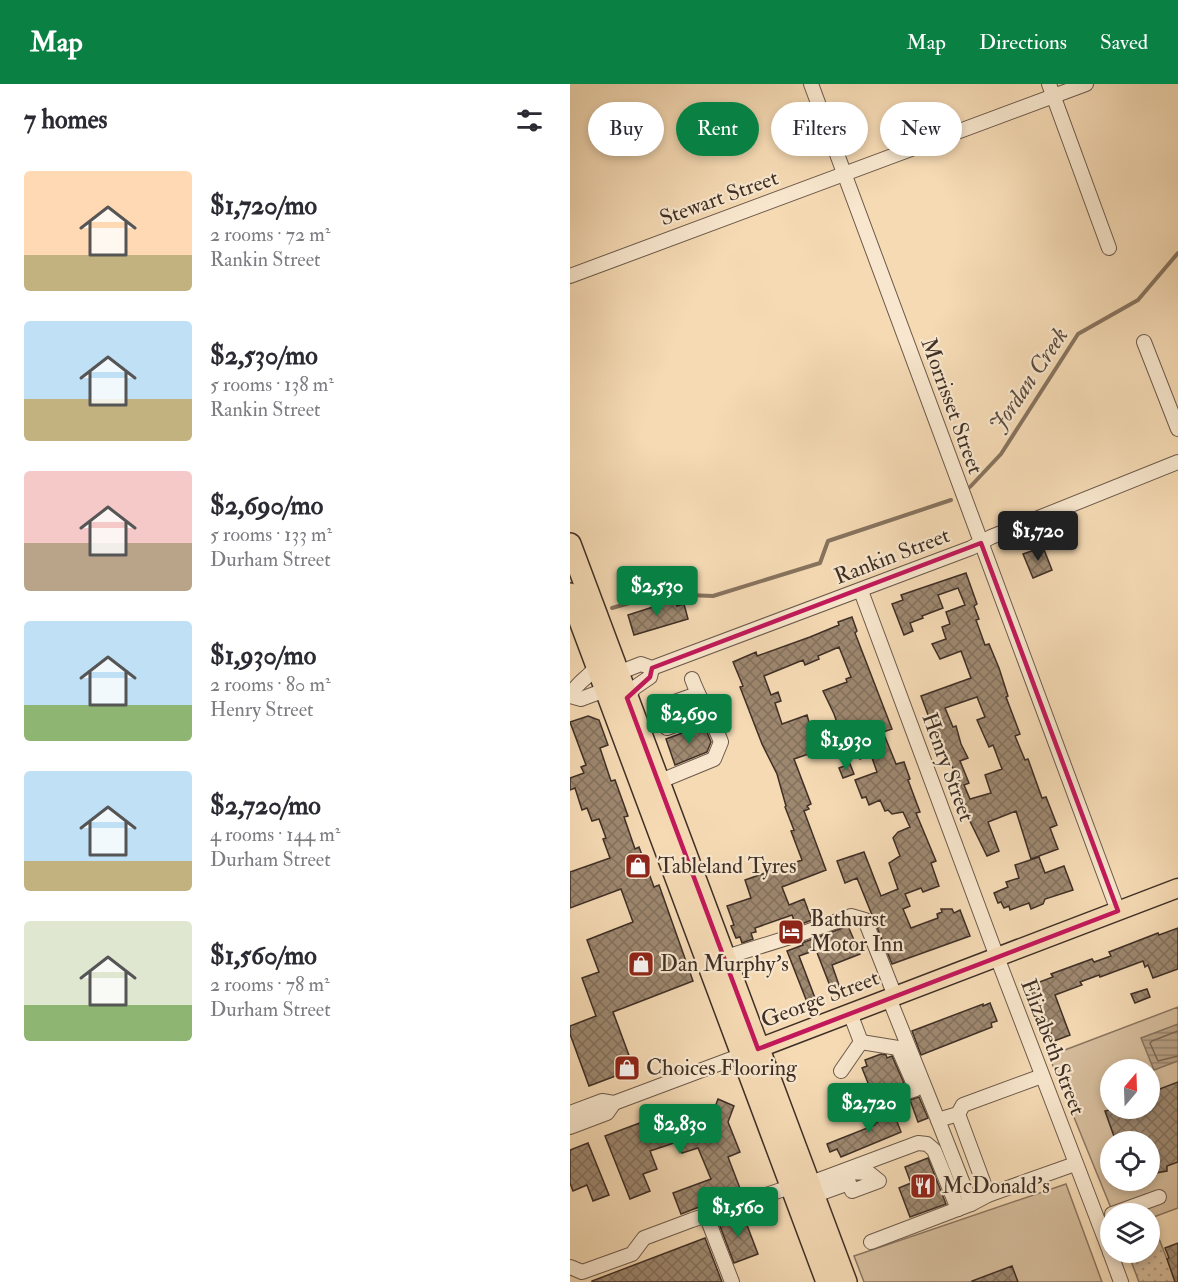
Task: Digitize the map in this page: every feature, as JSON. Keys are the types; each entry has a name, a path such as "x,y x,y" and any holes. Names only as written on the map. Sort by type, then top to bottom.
{"highway":[{"path":"570,544 723,958 750,1052"},
{"path":"570,594 605,690 804,1189 833,1280"}],"main road":[{"name":"George Street","path":"750,1052 1178,888"}],"street":[{"name":"Morrisset Street","path":"811,84 1118,910"},
{"name":"Stewart Street","path":"570,276 844,174 1052,90 1086,84"},
{"path":"1052,90 1109,248"},
{"path":"1144,342 1178,429"},
{"name":"Rankin Street","path":"618,673 641,664 652,668 861,591 1178,462"},
{"name":"Henry Street","path":"861,591 997,957"},
{"path":"596,667 589,676 576,685 570,696 581,699 605,690 618,673"},
{"name":"Rankin Street","path":"627,698 634,688 650,678 652,668"},
{"path":"692,679 692,696 692,709 690,719 667,728 660,708 692,696"},
{"path":"658,782 714,759 721,742 712,718 692,696"},
{"path":"723,958 851,916 865,920 938,1120 965,1207"},
{"name":"Elizabeth Street","path":"997,957 1075,1164 1100,1205"},
{"path":"850,1013 861,1042"},
{"path":"841,1071 861,1042"},
{"path":"851,1098 875,1102 916,1089 898,1048 861,1042"},
{"name":"George Street","path":"570,1113 603,1101 615,1103 750,1052"},
{"path":"938,1120 958,1114 963,1105 1042,1076"},
{"name":"George Street","path":"570,1127 607,1113 615,1103"},
{"path":"958,1114 988,1195"},
{"path":"804,1189 918,1143 927,1144 934,1150 965,1207"},
{"path":"871,1242 965,1207 988,1195 1075,1164"},
{"path":"576,1270 632,1254 644,1238 706,1215 804,1189 849,1183 852,1191 879,1181 869,1173 845,1172"},
{"path":"1143,1203 1159,1197"},
{"path":"706,1215 732,1282"},
{"name":"Elizabeth Street","path":"1114,1263 1121,1282"}],"highlighted area":[{"path":"981,543 1118,911 758,1049 627,698 650,677 652,668"}],"shaded area":[{"path":"1178,1007 1178,1208 1160,1215 1160,1203 1109,1203 1104,1191 1160,1191 1160,1131 1100,1131 1100,1181 1049,1056"},
{"path":"1066,1184 1102,1282 864,1282 854,1256"},
{"path":"1160,1241 1176,1282 1139,1282 1132,1263 1160,1263"}],"water":[{"path":"1178,1024 1178,1061 1160,1068 1160,1059 1150,1059 1141,1038"}],"building":[{"path":"1043,547 1052,570 1033,578 1023,554"},
{"path":"966,573 977,604 974,606 979,619 976,620 985,645 989,644 999,668 1008,696 1006,697 1020,734 1015,736 1025,760 1028,759 1042,798 1046,797 1057,825 1050,828 1058,849 1031,859 1016,811 988,822 999,851 987,856 961,803 955,787 961,785 937,730 934,731 921,696 971,678 961,651 940,659 932,644 946,639 942,627 950,624 946,612 965,605 958,588 938,595 943,608 910,623 913,631 904,635 892,604 903,600 901,595","holes":["977,697 985,717 977,720 989,747 993,745 1002,769 985,775 991,793 970,799 964,785 969,783 960,761 968,758 956,726 953,727 945,708"]},
{"path":"675,600 677,606 684,604 688,619 634,635 628,615"},
{"path":"852,617 857,631 855,633 892,729 883,732 896,764 904,762 920,812 916,813 936,861 931,863 939,886 923,892 921,888 905,894 910,906 903,909 911,928 938,918 937,914 942,912 941,909 952,909 954,913 960,910 970,936 892,964 857,878 845,883 837,861 864,852 881,896 898,889 889,863 900,856 893,838 898,832 910,827 903,812 892,814 888,810 885,811 880,800 869,805 866,797 862,798 855,780 877,772 871,755 860,759 854,743 845,746 823,691 847,682 846,679 851,677 839,647 818,656 819,659 805,665 803,660 764,676 771,695 778,692 781,701 775,703 782,724 807,715 817,751 794,759 811,804 807,806 809,809 804,811 826,870 782,887 789,905 804,899 812,920 796,926 792,915 755,928 756,932 751,933 753,939 742,943 740,937 736,938 731,926 734,925 727,906 751,898 745,880 802,860 791,831 794,830 785,807 777,774 762,744 733,662 756,652 757,656 810,637"},
{"path":"588,716 599,720 608,745 600,748 611,781 615,780 628,816 624,817 635,849 639,847 654,887 659,885 693,981 613,1012 634,1069 589,1086 570,1034 570,1026 596,1016 582,978 599,972 587,940 633,922 621,889 570,908 570,872 610,858 599,819 592,821 587,808 582,810 575,788 570,790 570,778 584,773 581,767 586,765 570,722"},
{"path":"704,725 711,742 707,752 675,765 666,739"},
{"path":"850,764 854,774 843,778 839,768"},
{"path":"1039,857 1045,873 1064,866 1073,890 1045,899 1043,904 1031,909 1029,903 1010,910 1009,906 1004,908 1001,902 998,903 994,893 1008,887 1006,882 1019,878 1015,865"},
{"path":"848,926 860,954 832,965 840,988 832,991 816,950 799,956 815,998 807,1002 787,951"},
{"path":"1178,928 1178,969 1153,978 1148,965 1145,967 1143,961 1080,982 1082,985 1055,995 1070,1035 1054,1041 1041,1008 1038,1009 1029,986 1053,977 1051,974 1092,959 1094,962 1111,956 1109,952 1158,933 1159,935"},
{"path":"1147,989 1150,997 1135,1003 1131,994"},
{"path":"990,1003 997,1021 991,1023 992,1027 921,1055 912,1031"},
{"path":"881,1054 886,1055 887,1058 892,1056 904,1083 878,1092 875,1086 870,1088 862,1068 867,1066 865,1060"},
{"path":"1178,1082 1178,1162 1167,1166 1167,1171 1160,1172 1160,1131 1112,1131 1108,1119 1160,1119 1160,1089"},
{"path":"919,1097 928,1118 918,1122 910,1100"},
{"path":"718,1099 734,1106 728,1122 740,1152 728,1157 741,1191 681,1214 673,1193 711,1179 698,1148 682,1153 677,1142 650,1151 657,1169 643,1174 650,1191 630,1199 605,1136 661,1115 667,1132 712,1115"},
{"path":"891,1106 901,1132 841,1157 837,1149 830,1152 827,1144 875,1125 878,1122 874,1111"},
{"path":"588,1143 609,1195 593,1201 587,1185 573,1191 570,1183 570,1150"},
{"name":"McDonald's","path":"928,1158 946,1204 910,1217 899,1188 911,1183 905,1167"},
{"path":"742,1212 758,1254 734,1263 718,1221"},
{"path":"705,1238 722,1282 592,1282 592,1281"},
{"path":"1178,1243 1178,1282 1175,1282 1165,1248"},
{"path":"1012,1266 1018,1282 972,1282 972,1281"}],"waterway":[{"name":"Jordan Creek","path":"970,487 1001,454 1078,334 1138,300 1178,253"},
{"name":"Jordan Creek","path":"612,608 661,594 713,596 820,563 828,541 951,500"}],"place":[{"name":"Tableland Tyres","path":"638,866"},
{"name":"Bathurst Motor Inn","path":"791,932"},
{"name":"Dan Murphy's","path":"641,964"},
{"name":"Choices Flooring","path":"627,1068"},
{"name":"McDonald's","path":"923,1186"}]}
